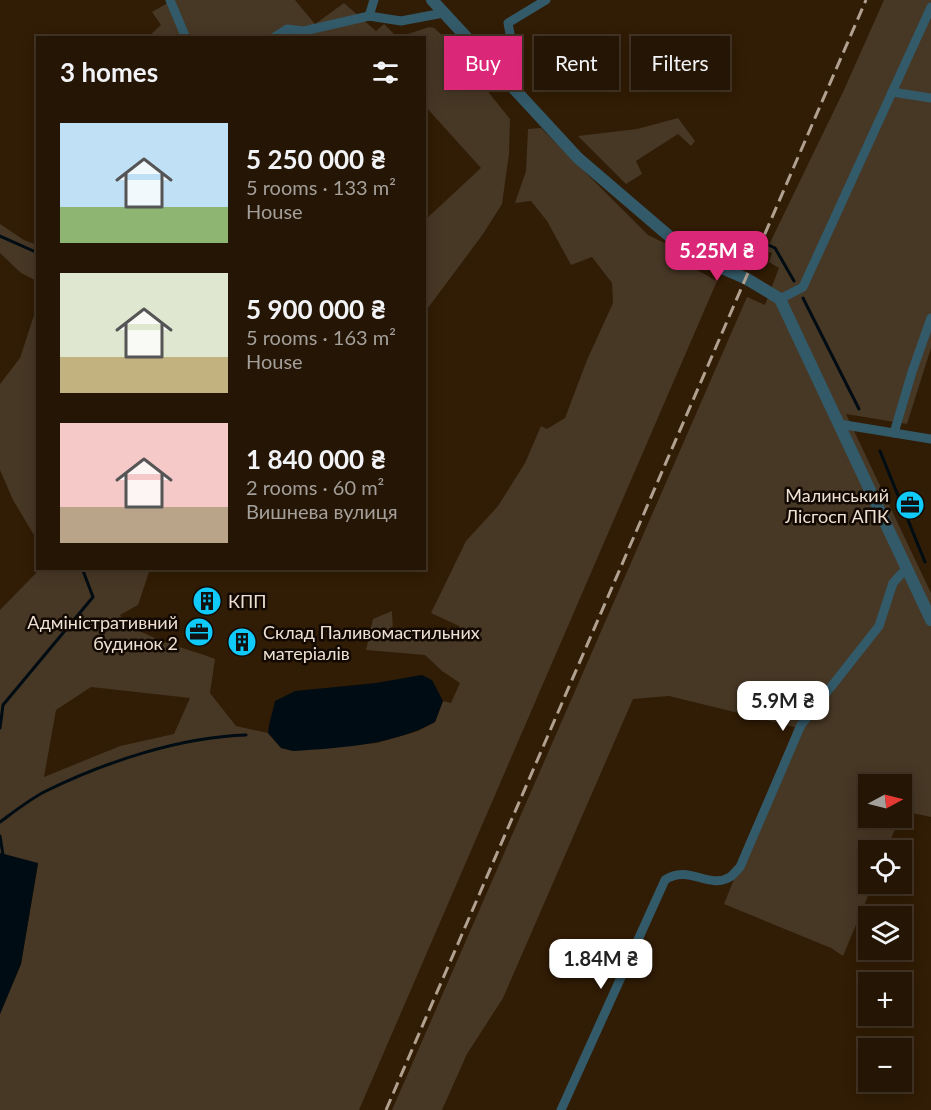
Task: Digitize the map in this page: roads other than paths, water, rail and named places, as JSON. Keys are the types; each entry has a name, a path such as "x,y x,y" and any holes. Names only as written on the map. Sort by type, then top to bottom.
{"street":[{"path":"170,0 185,36"},
{"path":"369,16 374,0"},
{"path":"432,0 464,36"},
{"path":"510,36 508,23 546,0"},
{"path":"780,299 803,287 931,7"},
{"path":"276,36 287,29 304,32 369,16 401,21 443,13"},
{"path":"515,90 578,158 676,242 705,261 747,279 780,299 931,620"},
{"path":"892,92 931,98"},
{"path":"894,433 931,318"},
{"path":"839,424 931,439"},
{"path":"561,1110 665,880 684,873 716,881 729,877 740,867 801,725 879,626 893,583 908,570"}],"waterway":[{"path":"0,236 36,252"},
{"path":"766,244 775,248 794,281"},
{"path":"803,298 859,409"},
{"path":"880,451 925,562"},
{"path":"0,728 3,705 93,597 83,570"},
{"path":"0,822 46,791 118,761 169,746 246,735"},
{"path":"0,836 3,855"}],"railway":[{"path":"386,1110 866,0"}],"place":[{"name":"Малинський Лісгосп АПК","path":"910,505"},
{"name":"КПП","path":"207,601"},
{"name":"Адміністративний будинок 2","path":"199,632"},
{"name":"Склад Паливомастильних матеріалів","path":"242,642"}]}
